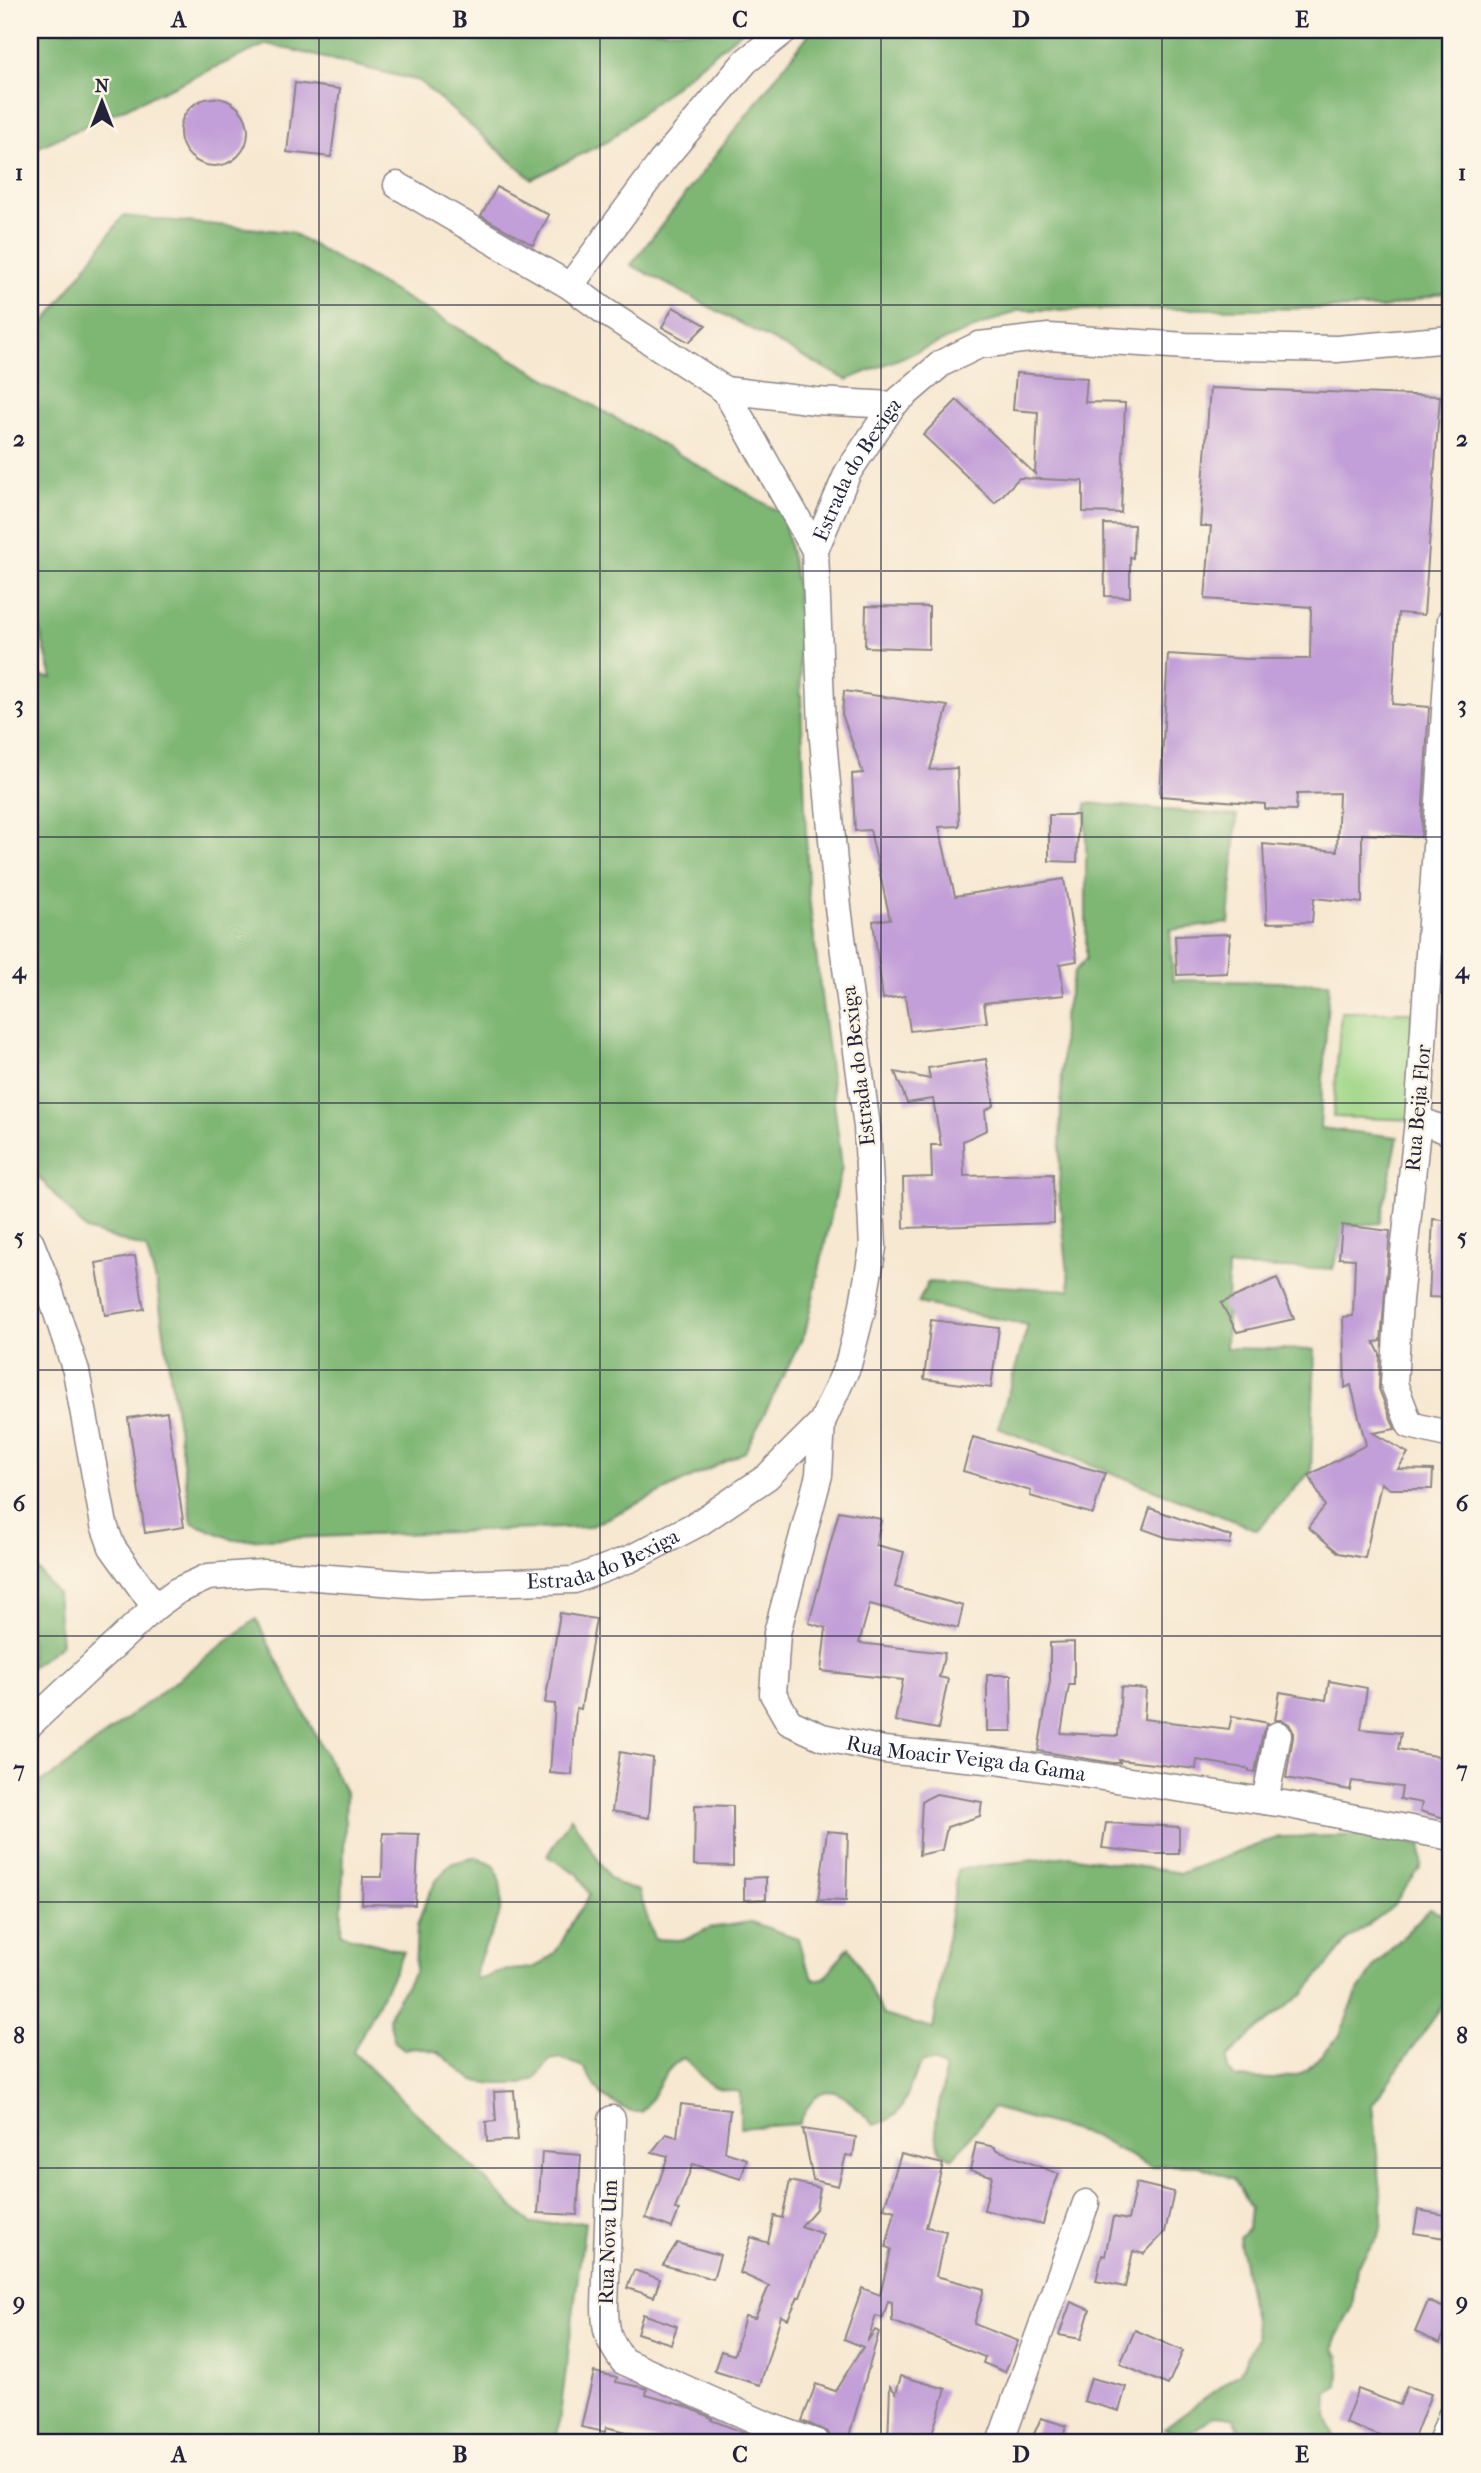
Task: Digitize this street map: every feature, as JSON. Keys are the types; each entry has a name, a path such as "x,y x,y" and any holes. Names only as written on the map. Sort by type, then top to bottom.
{"street":[{"path":"570,286 662,161 746,61 785,30"},
{"path":"397,185 570,286 725,390 816,401 892,405"},
{"name":"Estrada do Bexiga","path":"30,1724 155,1607 177,1591 208,1577 263,1573 421,1585 574,1580 632,1559 699,1523 767,1478 822,1422 848,1365 862,1310 873,1247 867,1127 838,907 822,728 815,550 848,472 892,405 942,363 979,345 1049,337 1185,346 1337,349 1451,339"},
{"path":"725,390 815,550"},
{"name":"Rua Beija Flor","path":"1451,620 1418,1120 1399,1300 1394,1384 1410,1425 1451,1435"},
{"path":"1418,1120 1451,1132"},
{"path":"30,1241 76,1371 104,1525 112,1547 155,1607"},
{"name":"Rua Moacir Veiga da Gama","path":"822,1422 819,1475 777,1633 773,1694 789,1722 822,1737 884,1750 996,1761 1265,1801 1451,1837"},
{"path":"1265,1801 1278,1735"},
{"name":"Rua Nova Um","path":"612,2119 605,2325 610,2342 623,2361 769,2426 817,2443"},
{"path":"1000,2443 1086,2203"},
{"path":"1441,2443 1451,2416"}],"green space":[{"path":"30,30 743,30 608,141 532,179 419,81 267,44 30,151"},
{"path":"812,30 1451,30 1451,291 1384,308 1019,310 847,380 631,265"},
{"path":"123,216 290,232 783,514 797,585 808,888 842,1167 805,1333 745,1452 589,1527 234,1540 192,1523 157,1285 146,1248 86,1230 30,1167 30,675 52,678 30,592 30,380 40,329"},
{"path":"1086,803 1237,816 1229,923 1170,930 1173,980 1329,983 1320,1128 1398,1137 1380,1223 1344,1226 1333,1269 1228,1267 1226,1348 1315,1350 1311,1471 1257,1530 998,1428 1028,1325 918,1303 928,1282 1070,1290 1059,1195 1063,1020 1074,972 1086,959"},
{"path":"1341,1012 1411,1012 1418,1120 1333,1117"},
{"path":"32,1563 57,1594 61,1645 30,1668 30,1564"},
{"path":"256,1619 346,1794 341,1934 404,1952 353,2052 531,2224 585,2222 557,2439 563,2443 30,2443 30,1787 52,1776"},
{"path":"571,1817 609,1877 620,1885 639,1891 654,1939 678,1940 689,1938 709,1928 751,1922 798,1938 804,1960 814,1980 824,1978 849,1946 883,2015 933,2029 958,1869 1069,1856 1181,1873 1279,1837 1391,1835 1422,1846 1421,1867 1391,1908 1349,1939 1305,1992 1254,2032 1228,2057 1228,2070 1235,2078 1274,2079 1297,2075 1307,2070 1340,2035 1356,1995 1376,1965 1429,1909 1451,1918 1451,1994 1372,2105 1382,2224 1379,2235 1357,2266 1352,2308 1336,2338 1334,2349 1340,2357 1338,2387 1328,2393 1327,2416 1336,2443 1246,2443 1234,2418 1213,2416 1185,2437 1164,2428 1240,2372 1257,2337 1239,2238 1248,2229 1250,2208 1234,2179 1199,2166 1151,2167 1093,2136 993,2108 953,2158 941,2152 937,2140 936,2120 944,2069 935,2062 923,2062 902,2107 887,2120 874,2125 853,2104 829,2091 821,2093 813,2100 799,2124 740,2128 740,2092 711,2085 683,2058 670,2069 641,2112 631,2112 602,2096 583,2067 561,2058 550,2060 535,2079 522,2084 496,2084 474,2081 438,2052 416,2047 404,2049 395,2042 389,2020 391,2010 415,1971 417,1926 425,1903 436,1881 450,1864 476,1857 495,1866 500,1885 502,1900 499,1914 478,1963 475,1979 500,1971 534,1967 555,1952 589,1894 578,1874 547,1856"}],"building":[{"path":"295,83 340,89 331,157 287,152"},
{"path":"207,98 221,98 233,103 243,113 248,132 243,151 233,161 221,166 207,166 195,161 185,151 180,139 180,125 185,113 195,103"},
{"path":"497,187 549,215 533,245 481,216"},
{"path":"673,307 706,325 689,342 662,327"},
{"path":"1016,373 1087,378 1085,402 1125,403 1121,513 1083,512 1083,481 1019,478 995,503 923,435 957,400 1035,474 1038,412 1013,410"},
{"path":"1210,388 1440,396 1424,615 1398,613 1392,704 1429,707 1421,837 1362,834 1362,903 1314,898 1312,922 1267,923 1263,844 1337,851 1339,793 1297,794 1296,810 1265,809 1265,804 1160,796 1168,654 1247,659 1310,659 1311,607 1205,599 1211,526 1200,526"},
{"path":"1104,524 1134,525 1133,558 1130,557 1130,597 1105,596"},
{"path":"866,606 929,607 929,649 865,647"},
{"path":"844,691 948,706 930,770 957,768 959,826 939,827 955,896 1064,879 1077,961 1060,964 1064,995 984,1003 987,1022 910,1031 905,996 883,999 873,921 890,919 870,830 855,831 852,774 863,773 842,714"},
{"path":"1049,815 1078,815 1077,862 1049,861"},
{"path":"1230,934 1227,973 1177,975 1175,936"},
{"path":"986,1059 994,1105 985,1111 987,1130 963,1141 964,1176 1053,1174 1054,1223 904,1228 903,1178 932,1177 931,1145 941,1145 933,1099 907,1103 895,1072 930,1079 928,1068"},
{"path":"1433,1219 1451,1221 1451,1298 1429,1297"},
{"path":"1342,1225 1390,1231 1381,1341 1374,1342 1380,1354 1379,1389 1395,1429 1373,1433 1408,1453 1398,1469 1433,1470 1432,1489 1390,1489 1381,1483 1365,1558 1339,1553 1308,1527 1325,1506 1309,1475 1366,1445 1351,1385 1345,1388 1343,1317 1353,1316 1355,1259 1339,1258"},
{"path":"135,1256 144,1309 105,1315 96,1263"},
{"path":"1277,1278 1294,1319 1237,1332 1221,1303"},
{"path":"931,1320 999,1328 991,1388 924,1379"},
{"path":"167,1412 184,1527 145,1533 128,1418"},
{"path":"973,1437 1105,1473 1093,1514 1030,1496 1031,1491 963,1471"},
{"path":"1150,1508 1232,1537 1230,1544 1168,1538 1143,1529"},
{"path":"839,1511 881,1519 876,1545 904,1552 895,1587 963,1606 958,1628 870,1604 859,1643 945,1653 939,1677 948,1679 938,1729 895,1721 903,1680 821,1671 826,1628 809,1623"},
{"path":"560,1613 596,1619 581,1709 576,1708 572,1775 550,1773 555,1704 545,1703"},
{"path":"1074,1642 1074,1685 1069,1685 1061,1733 1118,1736 1121,1687 1146,1689 1144,1719 1229,1729 1232,1716 1268,1723 1263,1732 1255,1772 1197,1760 1196,1769 1119,1760 1120,1763 1113,1763 1038,1751 1050,1681 1050,1643"},
{"path":"987,1675 1011,1675 1012,1731 987,1731"},
{"path":"1329,1681 1367,1688 1361,1729 1401,1733 1398,1749 1451,1759 1451,1820 1420,1811 1422,1803 1400,1799 1402,1787 1352,1781 1350,1790 1286,1778 1293,1731 1289,1724 1275,1720 1280,1692 1326,1700"},
{"path":"620,1752 653,1758 649,1818 612,1811"},
{"path":"936,1794 982,1802 980,1816 947,1827 942,1850 919,1855 922,1801"},
{"path":"695,1805 733,1806 733,1866 694,1865"},
{"path":"1106,1823 1179,1827 1179,1854 1102,1848"},
{"path":"827,1831 848,1833 846,1901 818,1900"},
{"path":"383,1833 419,1834 415,1905 362,1904 363,1877 382,1877"},
{"path":"766,1877 766,1899 744,1900 744,1878"},
{"path":"514,2091 518,2140 487,2142 486,2122 496,2121 494,2092"},
{"path":"681,2104 730,2110 725,2152 747,2159 741,2179 693,2164 675,2209 679,2210 672,2228 646,2218 668,2156 652,2152 666,2134 677,2137"},
{"path":"803,2129 856,2137 853,2156 846,2155 838,2186 813,2180"},
{"path":"976,2143 995,2147 1059,2174 1043,2224 984,2210 992,2176 970,2170"},
{"path":"542,2152 581,2155 577,2215 538,2213"},
{"path":"901,2154 943,2164 926,2227 946,2231 936,2276 984,2289 974,2324 1018,2341 1005,2372 983,2363 985,2357 892,2321 892,2302 888,2301 883,2318 876,2316 867,2342 875,2330 879,2332 847,2443 832,2443 828,2432 802,2421 816,2384 835,2391 863,2347 844,2339 862,2288 880,2295 891,2249 886,2247 895,2211 884,2208"},
{"path":"790,2181 820,2188 816,2209 801,2226 823,2234 800,2297 788,2319 781,2316 760,2385 714,2371 721,2351 734,2355 745,2316 755,2318 769,2286 740,2273 751,2237 768,2243 774,2216 782,2218"},
{"path":"1136,2183 1174,2192 1165,2232 1144,2254 1133,2251 1125,2287 1096,2281 1102,2255 1105,2256 1113,2217 1128,2220"},
{"path":"1418,2210 1451,2216 1451,2239 1414,2233"},
{"path":"677,2243 720,2255 713,2279 663,2265"},
{"path":"634,2270 660,2279 654,2297 627,2288"},
{"path":"1428,2301 1451,2311 1440,2343 1415,2332"},
{"path":"1071,2302 1090,2310 1081,2339 1059,2335"},
{"path":"643,2314 677,2326 671,2344 637,2333"},
{"path":"1135,2330 1183,2351 1168,2385 1120,2364"},
{"path":"594,2372 617,2377 616,2382 645,2388 646,2395 685,2406 712,2418 711,2420 771,2443 669,2443 606,2427 605,2432 581,2427"},
{"path":"901,2376 946,2389 929,2443 888,2443 890,2386 896,2393"},
{"path":"1091,2378 1126,2387 1119,2411 1084,2401"},
{"path":"1407,2386 1431,2394 1412,2443 1399,2443 1345,2423 1358,2389 1400,2405"},
{"path":"1041,2418 1067,2426 1060,2443 1030,2443"}]}
